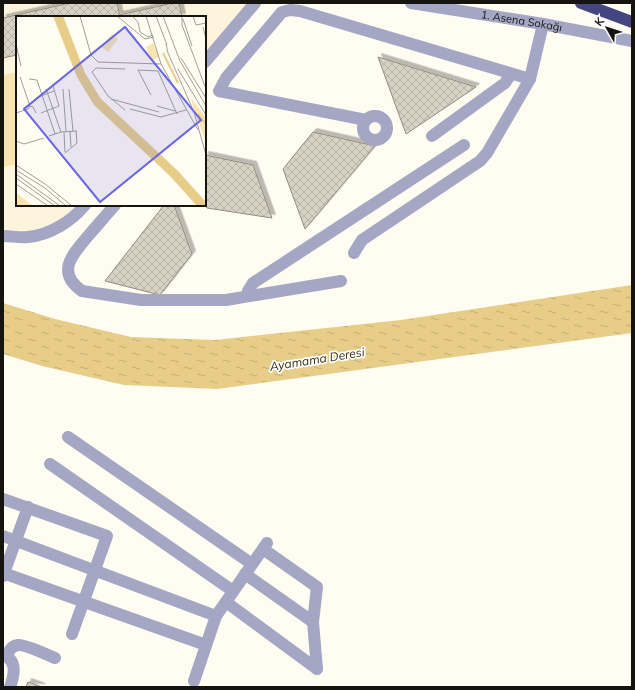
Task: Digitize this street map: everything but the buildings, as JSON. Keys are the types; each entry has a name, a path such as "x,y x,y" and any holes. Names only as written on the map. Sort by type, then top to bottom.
{"highway":[{"path":"581,3 632,22"}],"street":[{"path":"206,61 255,3"},
{"name":"1. Asena Sokağı","path":"411,3 543,24 632,42"},
{"path":"366,120 219,91 226,78 282,12 290,10 300,11 530,80"},
{"path":"354,253 362,240 480,161 492,147 530,80 543,24"},
{"path":"432,136 505,83 510,74"},
{"path":"248,296 250,287 253,283 464,145"},
{"path":"3,236 28,238 50,231 70,220 84,206"},
{"path":"114,206 75,252 69,263 68,274 70,279 82,291 141,300 226,300 341,281"},
{"path":"68,437 252,564"},
{"path":"50,464 233,591"},
{"path":"3,499 107,536 72,634"},
{"path":"28,507 3,574 84,601 206,645"},
{"path":"3,536 216,616"},
{"path":"194,681 216,616 265,546 317,587 313,622 317,669 226,602"},
{"path":"245,574 313,622"},
{"path":"10,687 14,676 14,671 11,660 5,656 13,647 22,646 56,658"}],"shaded area":[{"path":"3,3 263,3 206,69 206,16 16,16 16,206 89,206 74,222 3,241"},
{"path":"16,72 16,164 3,167 3,75"}],"water":[{"name":"Ayamama Deresi","path":"632,285 632,333 217,389 124,385 42,366 3,354 3,303 55,319 131,337 215,340 401,320"}]}
